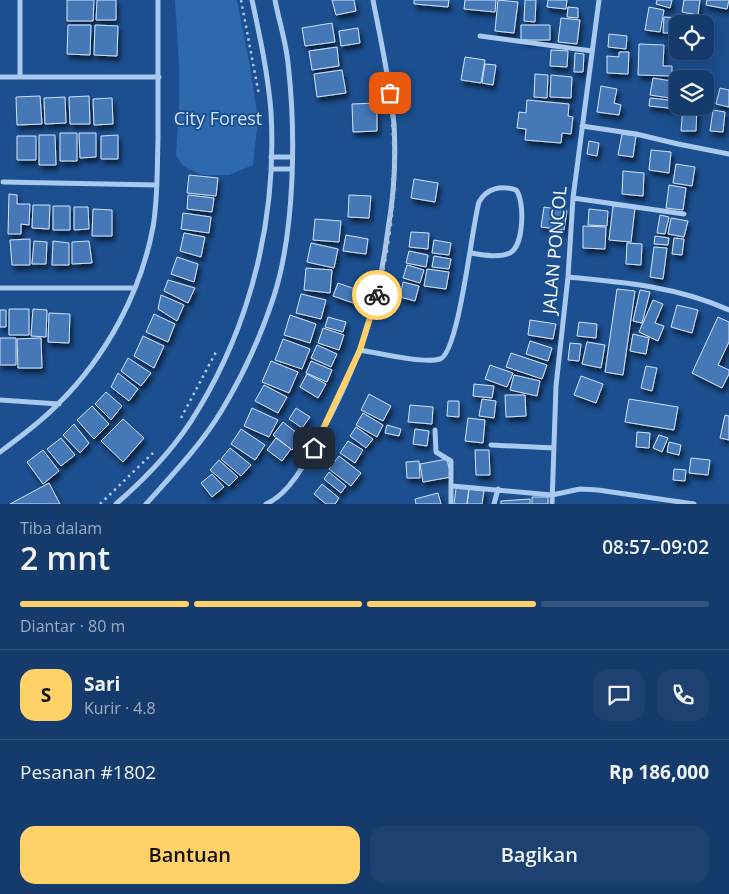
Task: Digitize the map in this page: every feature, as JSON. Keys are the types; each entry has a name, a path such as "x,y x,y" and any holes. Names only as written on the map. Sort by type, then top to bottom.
{"street":[{"path":"20,0 20,77"},
{"path":"0,452 27,432 59,404 84,374 118,326 135,288 146,256 153,225 157,185 158,0"},
{"path":"116,504 147,474 186,428 204,399 226,354 242,313 259,259 266,224 271,169 270,112 268,84 252,0"},
{"path":"146,504 201,440 225,405 248,361 274,296 280,272 289,212 292,169 291,98 288,61 275,0"},
{"path":"266,504 280,496 287,489 314,448 360,350 381,277 392,208 394,163 392,105 373,0"},
{"name":"JALAN PONCOL","path":"552,504 557,366 568,277 573,198 599,0"},
{"path":"480,36 592,51"},
{"path":"0,77 158,78"},
{"path":"582,126 636,134 729,154"},
{"path":"271,157 292,157"},
{"path":"271,169 292,169"},
{"path":"3,182 157,185"},
{"path":"360,350 427,360 440,359 444,356 454,332 471,253 479,202 483,195 494,189 516,190 521,199 522,206 519,243 516,249 511,253 490,256 471,253"},
{"path":"573,198 684,214"},
{"path":"568,277 618,281 670,290 710,301 729,310"},
{"path":"0,288 135,288"},
{"path":"0,400 59,404"},
{"path":"435,430 436,452 451,461 451,504"},
{"path":"490,446 554,448"},
{"path":"452,486 552,495 580,489 598,490 694,504"},
{"path":"494,504 498,489"}],"path":[{"path":"241,0 259,95"},
{"path":"180,419 220,346"},
{"path":"100,504 157,449"}],"green space":[{"name":"City Forest","path":"175,0 237,0 258,119 253,165 229,175 202,175 183,166 176,155 179,66"}],"building":[{"path":"67,0 94,0 93,21 67,21"},
{"path":"97,0 116,0 116,20 96,20"},
{"path":"332,0 354,0 356,11 336,15"},
{"path":"414,0 449,0 448,7 414,4"},
{"path":"465,0 496,0 495,12 464,9"},
{"path":"498,0 518,2 514,33 495,31"},
{"path":"525,0 536,0 535,22 524,21"},
{"path":"548,0 567,0 566,9 547,7"},
{"path":"657,0 672,0 670,8 656,4"},
{"path":"684,0 700,0 698,15 682,12"},
{"path":"707,0 729,0 727,9 706,5"},
{"path":"568,7 578,8 578,18 567,17"},
{"path":"649,7 664,10 660,32 645,30"},
{"path":"664,17 669,17 669,33 663,33"},
{"path":"561,18 580,20 577,44 558,42"},
{"path":"332,23 335,42 305,46 302,28"},
{"path":"68,25 91,25 90,55 67,54"},
{"path":"95,25 118,26 117,56 94,55"},
{"path":"521,25 550,25 550,40 521,40"},
{"path":"358,28 360,43 341,46 339,31"},
{"path":"609,34 627,36 626,49 608,47"},
{"path":"639,44 664,45 663,66 672,66 672,70 669,70 669,76 638,75"},
{"path":"337,47 339,66 312,70 309,51"},
{"path":"551,50 568,51 567,67 550,66"},
{"path":"619,52 629,52 628,74 607,73 607,56 619,57"},
{"path":"575,53 584,54 583,72 574,72"},
{"path":"465,57 485,60 481,83 461,80"},
{"path":"485,64 496,65 493,85 482,83"},
{"path":"342,70 346,93 317,97 314,74"},
{"path":"535,74 548,75 547,98 534,97"},
{"path":"551,75 572,77 571,98 550,97"},
{"path":"653,78 669,81 669,98 650,95"},
{"path":"601,86 617,89 614,103 621,105 619,115 597,112"},
{"path":"720,88 729,90 729,107 716,104"},
{"path":"40,96 42,124 17,125 16,97"},
{"path":"89,96 90,124 70,124 69,97"},
{"path":"65,97 66,123 45,124 44,98"},
{"path":"112,98 113,124 94,125 93,99"},
{"path":"650,98 669,100 669,108 649,106"},
{"path":"527,100 569,104 568,116 573,117 571,134 562,133 561,143 525,140 526,129 517,128 519,112 526,113"},
{"path":"377,103 377,131 353,132 352,104"},
{"path":"714,110 725,112 723,132 710,131"},
{"path":"682,115 697,115 696,131 681,131"},
{"path":"60,133 77,133 77,161 60,161"},
{"path":"79,133 96,133 96,157 80,158"},
{"path":"622,134 636,136 633,157 618,155"},
{"path":"39,135 55,135 56,165 39,165"},
{"path":"118,135 118,159 101,159 101,136"},
{"path":"17,136 36,136 36,160 17,160"},
{"path":"589,141 599,143 597,156 587,154"},
{"path":"651,150 671,152 669,173 649,170"},
{"path":"676,164 695,167 692,186 673,183"},
{"path":"623,171 644,173 643,196 622,194"},
{"path":"189,175 218,178 216,196 187,193"},
{"path":"414,179 438,183 435,202 411,198"},
{"path":"669,185 686,188 683,210 666,208"},
{"path":"9,194 17,195 17,204 30,204 29,225 21,224 21,234 8,234"},
{"path":"188,195 214,198 212,212 187,209"},
{"path":"349,195 371,196 369,218 348,217"},
{"path":"33,205 50,205 49,229 32,228"},
{"path":"53,206 70,206 70,230 53,230"},
{"path":"613,206 635,208 631,242 609,240"},
{"path":"74,207 88,207 89,229 74,230"},
{"path":"544,207 567,211 564,230 541,227"},
{"path":"93,209 112,210 112,236 92,236"},
{"path":"589,209 608,211 607,226 588,225"},
{"path":"183,213 211,217 209,233 181,229"},
{"path":"660,215 669,217 665,234 657,233"},
{"path":"671,218 688,221 684,237 668,234"},
{"path":"315,219 341,221 339,242 313,240"},
{"path":"583,226 606,227 605,249 583,248"},
{"path":"411,232 429,233 428,249 409,247"},
{"path":"184,233 205,237 201,257 180,251"},
{"path":"346,235 368,239 366,254 343,251"},
{"path":"655,236 669,238 668,245 654,244"},
{"path":"674,238 684,239 682,255 672,254"},
{"path":"30,239 30,265 12,265 10,240"},
{"path":"434,240 451,243 449,255 432,253"},
{"path":"34,241 47,242 46,264 32,264"},
{"path":"53,241 69,243 69,265 52,265"},
{"path":"89,241 92,263 72,264 72,242"},
{"path":"311,243 338,249 334,268 307,262"},
{"path":"627,243 642,244 641,265 626,264"},
{"path":"654,247 667,248 663,279 650,277"},
{"path":"409,251 428,255 426,267 406,263"},
{"path":"434,256 451,259 449,269 432,267"},
{"path":"177,257 198,264 194,282 171,274"},
{"path":"407,265 424,270 420,283 403,278"},
{"path":"306,268 332,270 330,293 304,290"},
{"path":"427,269 449,272 446,289 424,286"},
{"path":"168,280 195,288 188,303 164,291"},
{"path":"403,282 419,286 415,301 400,297"},
{"path":"338,283 358,290 353,303 333,296"},
{"path":"617,289 635,291 623,375 605,372"},
{"path":"640,290 650,292 642,323 633,321"},
{"path":"301,294 326,300 321,319 296,313"},
{"path":"161,295 184,305 177,321 158,309"},
{"path":"653,300 663,304 655,323 664,326 658,341 639,332"},
{"path":"677,305 698,310 692,333 671,327"},
{"path":"9,309 29,309 29,335 9,335"},
{"path":"33,309 47,310 46,337 31,336"},
{"path":"0,310 6,310 6,327 0,327"},
{"path":"49,313 70,314 69,343 48,342"},
{"path":"154,314 175,324 168,342 146,332"},
{"path":"290,315 316,324 310,343 284,335"},
{"path":"328,317 346,322 343,332 325,327"},
{"path":"718,317 729,322 729,342 718,365 729,370 722,388 692,373"},
{"path":"530,320 556,324 553,339 528,335"},
{"path":"579,322 597,324 596,338 577,336"},
{"path":"323,328 344,335 339,350 318,343"},
{"path":"633,334 649,338 646,354 630,351"},
{"path":"143,336 164,346 154,368 134,356"},
{"path":"0,338 16,338 16,365 0,365"},
{"path":"41,338 42,368 18,368 17,339"},
{"path":"283,339 310,349 302,369 275,360"},
{"path":"530,341 552,348 548,361 526,354"},
{"path":"587,342 605,345 601,368 582,364"},
{"path":"570,343 581,344 579,361 568,360"},
{"path":"317,345 337,354 331,367 311,358"},
{"path":"511,353 547,365 542,379 506,367"},
{"path":"128,358 151,373 141,386 121,371"},
{"path":"271,361 298,372 289,393 262,382"},
{"path":"311,361 332,370 327,382 306,373"},
{"path":"490,365 513,373 507,387 485,379"},
{"path":"646,366 657,368 652,391 641,388"},
{"path":"118,373 138,389 129,401 111,387"},
{"path":"307,374 326,384 318,398 300,387"},
{"path":"514,375 540,381 537,396 510,390"},
{"path":"581,376 603,384 596,403 574,395"},
{"path":"474,384 494,386 492,398 473,396"},
{"path":"264,385 287,397 278,413 255,401"},
{"path":"106,392 122,406 111,420 95,404"},
{"path":"369,394 391,406 383,421 361,410"},
{"path":"505,395 525,395 526,416 506,417"},
{"path":"482,399 496,401 494,418 479,416"},
{"path":"629,399 678,407 674,430 625,422"},
{"path":"448,401 459,401 459,417 447,416"},
{"path":"410,405 433,407 432,424 408,422"},
{"path":"92,406 109,424 94,439 77,420"},
{"path":"252,408 278,420 269,437 244,426"},
{"path":"296,408 310,417 302,428 289,419"},
{"path":"363,413 383,425 377,437 356,425"},
{"path":"725,415 729,416 729,440 720,438"},
{"path":"468,418 485,420 483,443 465,441"},
{"path":"123,419 144,438 123,462 101,441"},
{"path":"283,422 302,437 292,450 273,435"},
{"path":"74,424 89,443 80,453 63,435"},
{"path":"387,425 401,429 399,436 385,433"},
{"path":"356,427 373,439 366,448 350,436"},
{"path":"241,429 265,445 255,460 231,444"},
{"path":"415,429 429,431 427,446 413,444"},
{"path":"637,432 650,433 649,448 636,447"},
{"path":"659,435 668,438 662,452 653,448"},
{"path":"61,438 75,455 61,466 47,449"},
{"path":"276,438 291,449 282,461 267,450"},
{"path":"348,441 363,450 355,463 340,453"},
{"path":"669,442 681,445 679,455 667,452"},
{"path":"230,448 251,465 241,476 221,459"},
{"path":"43,450 59,471 43,484 27,462"},
{"path":"475,450 489,450 490,475 476,475"},
{"path":"339,456 361,473 351,486 329,469"},
{"path":"691,458 710,460 708,475 689,473"},
{"path":"447,459 451,477 423,482 420,464"},
{"path":"219,460 238,477 229,486 210,470"},
{"path":"419,461 420,478 407,478 406,462"},
{"path":"674,469 686,470 685,481 673,480"},
{"path":"329,472 346,486 341,493 324,479"},
{"path":"212,474 224,487 212,497 201,483"},
{"path":"49,483 60,504 10,504"},
{"path":"322,484 339,498 335,504 326,504 314,494"},
{"path":"456,488 469,489 467,504 454,504"},
{"path":"469,489 484,491 482,504 467,504"},
{"path":"438,493 441,504 416,504 415,499"},
{"path":"532,497 548,497 548,504 532,504"},
{"path":"530,499 530,504 501,504 501,501"}],"way so far":[{"path":"377,295 392,208 394,124 390,93"}],"route":[{"path":"314,448 360,350 377,295"}]}
